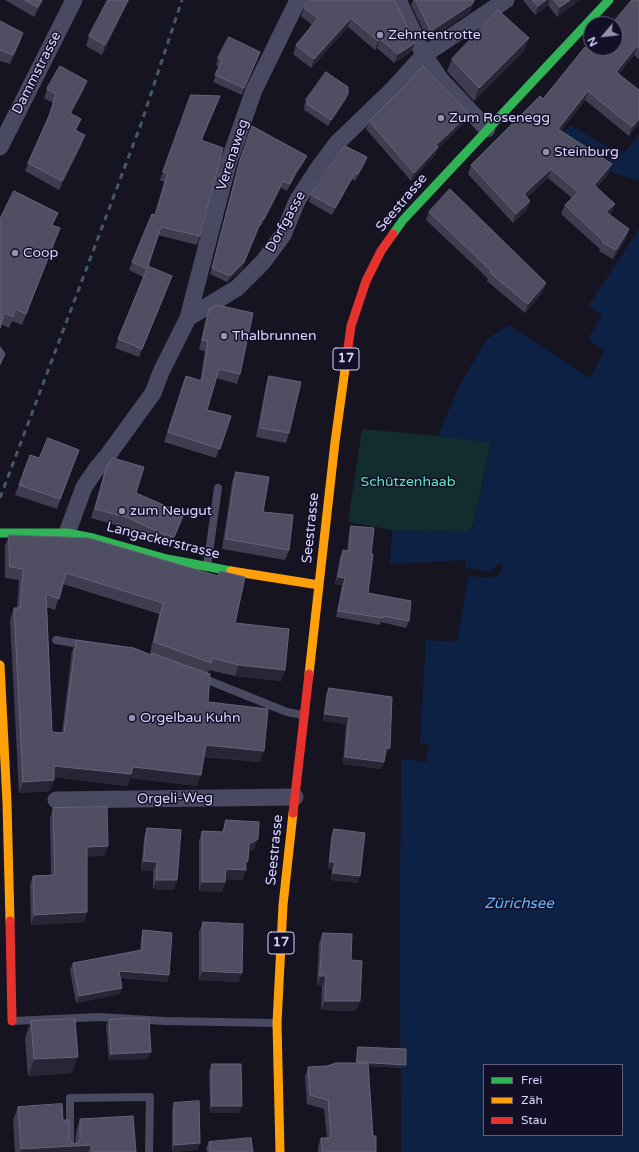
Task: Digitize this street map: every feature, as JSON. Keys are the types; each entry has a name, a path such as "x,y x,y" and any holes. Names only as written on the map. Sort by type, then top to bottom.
{"main road":[{"name":"Seestrasse","path":"280,1152 277,1022 283,905 326,512 351,326 366,281 381,251 403,220 609,0"},
{"name":"Langackerstrasse","path":"0,533 67,533 93,538 167,559 319,585"},
{"path":"0,665 7,803 12,1021"}],"street":[{"name":"Dammstrasse","path":"0,147 74,0"},
{"name":"Verenaweg","path":"188,318 228,164 254,90 298,0"},
{"path":"398,0 424,55 441,80 487,130"},
{"name":"Dorfgasse","path":"188,318 237,288 263,262 283,235 297,201 337,143 394,88 424,55 506,0"},
{"path":"67,533 84,487 96,468 108,455 153,393 160,372 188,318"},
{"name":"Orgeli-Weg","path":"56,800 295,797"}],"lane":[{"path":"207,567 218,488"},
{"path":"56,640 94,647"},
{"path":"193,674 287,712 304,716"},
{"path":"12,1021 99,1017 165,1021 277,1022"},
{"path":"70,1152 70,1098 150,1097 150,1152"}],"green space":[{"name":"Schützenhaab","path":"362,429 491,442 473,527 466,532 392,530 348,522"}],"water":[{"path":"570,125 609,148 610,146 624,153 639,135 639,181 611,172 559,139"},
{"name":"Zürichsee","path":"639,229 639,1152 401,1152 401,759 426,762 429,746 420,743 426,640 457,642 468,576 495,578 503,567 500,562 490,572 465,568 466,560 390,564 392,530 466,532 473,528 491,442 438,436 459,386 487,339 509,325 590,378 604,351 588,339 602,315 588,306"}],"building":[{"path":"25,0 42,0 38,7"},
{"path":"108,0 128,0 105,45 89,36"},
{"path":"308,0 393,0 395,1 415,43 398,54 380,39 378,41 351,18 314,59 296,45 318,18 304,8"},
{"path":"416,0 474,0 472,4 431,31"},
{"path":"533,0 546,0 538,6"},
{"path":"554,0 570,0 560,7"},
{"path":"632,0 639,0 639,48 637,46 616,72 639,90 639,119 632,127 588,91 558,129 612,164 594,185 615,204 606,212 629,229 616,250 602,242 603,241 565,205 578,192 551,169 524,194 530,201 516,214 471,165 540,96 543,99 583,49 583,56 623,56 623,16 619,16"},
{"path":"498,10 529,38 479,88 452,59"},
{"path":"0,21 23,33 13,55 0,50"},
{"path":"229,37 260,52 244,88 215,75 222,60 218,58"},
{"path":"60,66 87,81 70,113 81,119 75,130 85,135 62,181 28,163 49,116 56,94 47,89"},
{"path":"423,66 469,114 436,145 438,147 414,173 369,121"},
{"path":"326,72 348,87 348,94 331,120 307,104 308,101 306,100"},
{"path":"191,95 220,96 201,140 223,148 200,236 161,227 148,266 172,276 142,349 118,339 147,269 132,262 152,214 155,215 168,173 163,172"},
{"path":"252,126 307,156 290,184 283,181 264,219 262,219 244,262 230,276 212,268 240,160"},
{"path":"345,146 367,157 358,174 355,173 335,208 311,195"},
{"path":"450,189 546,283 528,304 490,273 491,271 480,260 429,212"},
{"path":"14,191 58,213 52,225 60,228 26,314 15,309 13,317 4,313 0,328 0,219"},
{"path":"217,305 253,313 240,374 219,369 207,410 231,416 220,449 168,432 186,376 202,381 208,341 202,340 209,309"},
{"path":"0,347 5,354 0,364"},
{"path":"269,376 301,382 289,433 260,428"},
{"path":"48,438 79,450 60,499 19,485 30,455 39,458"},
{"name":"zum Neugut","path":"113,458 144,467 136,493 184,514 174,537 163,534 126,517 95,509 106,468"},
{"path":"236,472 269,477 263,512 293,515 289,550 226,539"},
{"path":"351,526 374,528 371,554 373,554 368,593 411,601 409,621 383,616 383,618 338,611 345,578 338,577 343,550 349,551"},
{"path":"9,535 89,538 218,576 220,571 245,577 235,623 289,629 285,670 239,665 212,658 211,663 154,642 163,603 66,573 59,599 46,594 52,732 64,733 76,640 134,648 210,674 208,702 268,709 264,751 206,745 201,775 133,767 131,774 54,766 54,780 23,782 14,608 20,608 23,569 10,567"},
{"path":"329,688 392,697 390,748 386,748 384,762 345,757 349,717 325,714"},
{"path":"107,807 108,846 87,847 87,912 34,915 33,876 55,875 53,808"},
{"path":"226,820 259,822 258,839 249,844 248,861 245,862 246,870 226,869 225,882 202,882 202,831 223,832"},
{"path":"147,828 181,830 177,880 156,880 157,862 144,861"},
{"path":"334,829 365,833 360,876 333,873 335,862 330,862"},
{"path":"203,922 243,924 242,973 203,971"},
{"path":"143,930 172,933 169,975 119,971 122,988 79,996 73,963 142,950"},
{"path":"323,933 352,934 351,960 362,961 360,1001 325,1001 326,976 320,976"},
{"path":"131,1018 149,1019 151,1052 111,1054 109,1020"},
{"path":"75,1019 78,1057 34,1059 31,1021"},
{"path":"358,1047 406,1049 406,1065 357,1062"},
{"path":"336,1063 368,1063 373,1136 376,1136 376,1152 322,1152 321,1138 331,1138 328,1100 310,1095 308,1067 327,1066"},
{"path":"212,1064 241,1064 242,1106 212,1106"},
{"path":"199,1101 200,1143 174,1145 174,1103"},
{"path":"62,1104 63,1120 69,1120 69,1139 74,1144 78,1143 80,1139 80,1119 133,1116 136,1152 92,1152 91,1145 21,1149 18,1107"},
{"path":"251,1138 253,1152 210,1152 209,1142"}],"railway":[{"path":"0,498 141,124 182,0"}],"traffic: fast":[{"path":"393,234 403,220 609,0"},
{"path":"0,533 67,533 93,538 167,559 231,571"}],"traffic: slow":[{"path":"309,674 335,442 347,355"},
{"path":"231,571 319,585"},
{"path":"0,665 7,803 10,921"},
{"path":"280,1152 277,1023 283,905 293,813"}],"traffic: jam":[{"path":"347,355 351,326 366,281 381,251 393,234"},
{"path":"293,813 309,674"},
{"path":"10,921 12,1021"}],"place":[{"name":"Zehntentrotte","path":"380,35"},
{"name":"Zum Rosenegg","path":"441,118"},
{"name":"Steinburg","path":"546,152"},
{"name":"Coop","path":"15,253"},
{"name":"Thalbrunnen","path":"224,336"},
{"name":"zum Neugut","path":"122,511"},
{"name":"Orgelbau Kuhn","path":"132,718"}]}
